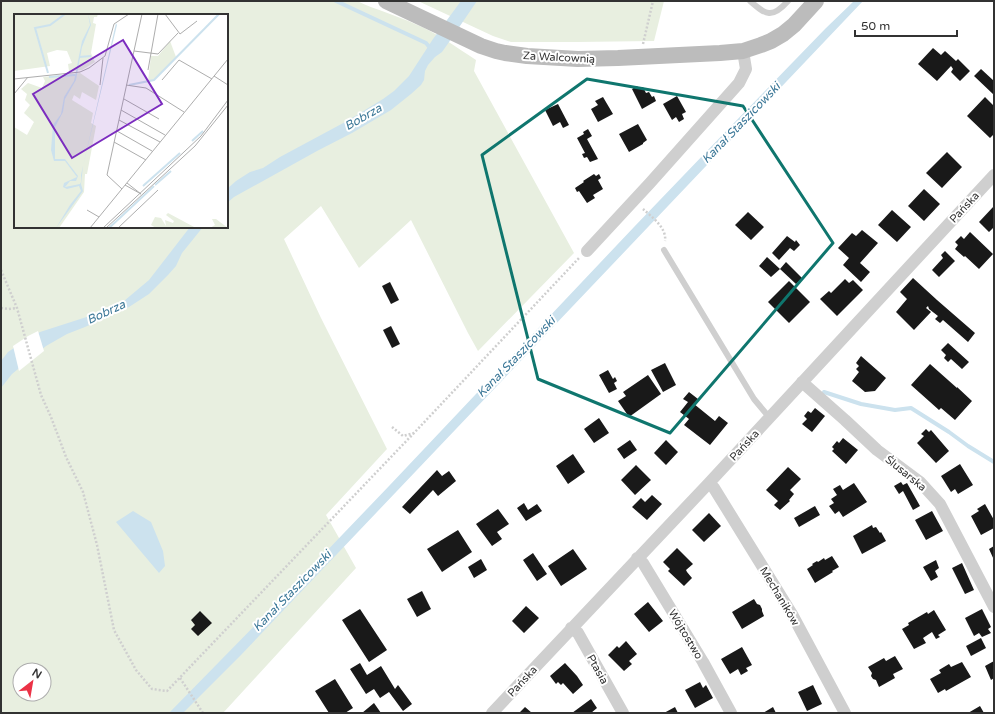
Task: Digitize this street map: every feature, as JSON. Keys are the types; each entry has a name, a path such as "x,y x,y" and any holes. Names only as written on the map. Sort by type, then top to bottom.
{"main road":[{"name":"Za Walcownią","path":"386,1 496,52 578,59 743,51 771,41 783,34 794,25 816,1"}],"street":[{"path":"587,251 654,180 739,83 746,68 743,51"},
{"name":"Pańska","path":"496,712 571,628 709,482 994,175"},
{"name":"Ślusarska","path":"802,382 877,450 920,482 940,504 994,607"},
{"name":"Mechaników","path":"709,482 793,616 845,713"},
{"name":"Wójtostwo","path":"637,558 643,563 703,662 731,713"},
{"name":"Ptasia","path":"571,628 578,633 623,713"}],"lane":[{"path":"750,1 764,12 770,13 776,12 788,1"},
{"path":"664,250 754,399 769,417"}],"path":[{"path":"642,44 653,1"},
{"path":"636,44 648,44"},
{"path":"642,209 660,226 666,238"},
{"path":"1,270 17,308 41,395 66,456 83,492 97,545 114,630 136,670 152,689 167,691 587,251"},
{"path":"1,308 17,308"},
{"path":"392,427 403,436 414,433"},
{"path":"180,678 203,713"}],"highlighted area":[{"path":"587,79 743,106 833,243 670,433 538,379 482,155"}],"green space":[{"path":"1,1 357,1 423,28 446,40 476,60 474,71 574,253 478,351 411,220 359,268 321,206 284,239 321,318 387,449 326,515 356,568 223,713 1,713"},
{"path":"418,1 664,1 654,41 511,42 493,36"}],"water":[{"name":"Bobrza","path":"461,1 477,1 442,52 428,65 421,85 411,94 391,110 352,133 234,197 228,202 228,188 236,181 250,172 263,168 280,157 347,121 394,91 409,76 433,39"},
{"name":"Kanał Staszicowski","path":"854,1 863,1 241,655 183,713 169,713 389,486 731,126"},
{"name":"Bobrza","path":"189,228 202,228 182,253 176,266 149,294 129,307 67,334 46,346 12,374 1,388 1,361 8,352 40,332 99,313 124,301 149,280"},
{"path":"133,511 151,522 163,551 165,566 159,573 116,522"}],"pier":[{"path":"38,331 44,351 19,371 13,346"}],"building":[{"path":"933,48 941,55 945,51 956,61 958,59 970,71 960,81 951,72 953,69 951,66 937,81 918,64"},
{"path":"981,69 994,81 994,95 974,76"},
{"path":"637,86 639,89 643,87 646,93 649,92 652,97 654,96 656,101 642,109 632,89"},
{"path":"677,96 686,112 682,114 684,119 679,122 676,117 672,120 663,104"},
{"path":"603,97 613,114 598,122 591,109 598,105 595,101"},
{"path":"985,97 994,106 994,134 990,138 967,116"},
{"path":"558,104 569,125 563,128 560,122 553,126 545,110"},
{"path":"638,124 647,140 629,152 619,134"},
{"path":"588,129 592,136 587,139 598,159 590,162 587,157 584,158 582,154 585,153 577,138 584,134 583,132"},
{"path":"947,152 962,167 942,188 926,173"},
{"path":"594,174 596,176 599,174 601,178 598,180 603,189 593,195 595,198 587,203 579,191 577,192 575,188"},
{"path":"924,189 940,204 924,221 908,206"},
{"path":"994,206 994,227 989,232 979,222"},
{"path":"892,210 911,227 897,242 878,225"},
{"path":"748,212 764,227 751,240 735,225"},
{"path":"862,230 878,243 860,263 870,272 861,282 843,265 849,258 838,248 852,233 856,236"},
{"path":"970,232 993,254 979,269 955,249 958,245 955,242 961,236 964,239"},
{"path":"787,236 795,242 796,240 800,245 794,251 790,248 779,260 772,253"},
{"path":"945,251 955,261 939,277 932,270 943,258 941,255"},
{"path":"767,257 780,269 771,277 759,266"},
{"path":"786,262 802,278 796,284 780,269"},
{"path":"913,278 975,333 968,342 943,320 940,323 935,319 938,316 929,309 928,306 926,308 931,312 914,330 896,312 907,299 900,292"},
{"path":"845,279 849,283 853,280 863,290 837,316 820,299 829,291 831,293"},
{"path":"789,281 810,302 789,323 768,302"},
{"path":"390,282 399,300 391,304 382,286"},
{"path":"391,326 400,344 392,348 383,330"},
{"path":"948,343 969,362 962,369 951,359 948,362 944,358 946,355 941,350"},
{"path":"861,356 886,378 875,391 865,392 852,381 859,372 856,369 859,366 856,363"},
{"path":"665,363 676,385 663,392 651,370"},
{"path":"930,364 972,401 955,420 941,408 939,410 911,385"},
{"path":"608,370 613,379 615,377 617,381 614,383 617,389 609,393 599,375"},
{"path":"648,375 661,394 629,417 618,401 626,396 623,392"},
{"path":"689,392 698,399 694,404 715,421 719,416 728,423 710,445 684,425 689,419 680,412 688,402 683,399"},
{"path":"815,408 825,416 812,432 802,424 807,419 804,416 808,411 811,413"},
{"path":"599,418 609,433 594,443 584,429"},
{"path":"926,429 929,432 931,430 949,451 936,463 917,443 924,436 921,434"},
{"path":"843,438 858,450 846,464 832,451 834,449 832,447 837,441 839,443"},
{"path":"630,440 637,450 624,459 617,449"},
{"path":"666,440 678,452 666,465 654,453"},
{"path":"573,454 585,472 568,484 556,466"},
{"path":"960,464 973,485 958,494 955,489 951,492 941,476"},
{"path":"636,465 651,480 635,495 621,480"},
{"path":"788,467 801,479 790,490 794,494 789,500 790,501 780,510 774,505 778,501 766,490"},
{"path":"437,470 442,476 449,471 456,481 438,496 433,490 410,514 402,507"},
{"path":"901,482 903,485 907,483 920,506 913,510 903,491 899,494 894,486"},
{"path":"854,483 867,502 843,517 839,511 835,514 829,506 834,503 831,499 837,495 833,489 840,485 843,490"},
{"path":"652,495 662,504 647,520 632,507 641,498 645,502"},
{"path":"524,503 528,510 537,504 542,511 526,521 517,508"},
{"path":"985,504 994,520 994,528 981,535 971,516 979,511 977,509"},
{"path":"815,506 820,515 799,527 794,518"},
{"path":"498,509 509,524 497,532 502,539 492,546 476,524"},
{"path":"932,511 943,531 926,540 915,520"},
{"path":"709,513 721,526 704,542 692,530"},
{"path":"872,525 873,528 876,527 880,533 881,532 886,541 862,554 853,536"},
{"path":"458,530 472,552 442,572 427,549"},
{"path":"994,546 994,560 989,549"},
{"path":"677,548 693,564 686,570 692,578 684,586 668,571 670,569 663,562"},
{"path":"573,549 587,569 561,586 548,566"},
{"path":"533,553 547,574 537,581 523,560"},
{"path":"832,556 839,567 815,583 807,569 817,561 818,562 824,558 825,560"},
{"path":"481,559 487,570 474,578 468,567"},
{"path":"936,560 939,568 935,571 938,577 931,581 923,567"},
{"path":"962,563 974,590 965,594 952,568"},
{"path":"422,591 431,609 417,617 407,599"},
{"path":"754,599 757,604 760,605 764,616 742,629 732,612"},
{"path":"648,602 663,621 649,632 634,614"},
{"path":"526,606 539,618 524,633 512,621"},
{"path":"360,609 387,650 369,662 342,620"},
{"path":"982,609 991,627 988,629 991,633 982,637 979,633 974,636 965,618"},
{"path":"934,610 946,630 938,635 940,637 936,639 932,632 923,638 926,643 914,649 902,629 909,625 908,623 927,612 928,614"},
{"path":"200,611 212,623 198,636 191,629 195,625 191,620"},
{"path":"981,638 986,648 971,656 966,646"},
{"path":"626,641 637,654 629,661 632,664 624,671 608,655 617,646 619,648"},
{"path":"742,647 752,665 746,668 748,671 741,675 738,669 730,674 721,659"},
{"path":"895,656 903,669 893,674 895,678 879,687 876,680 871,676 872,673 868,667 884,658 886,661"},
{"path":"994,661 994,678 991,680 985,666"},
{"path":"962,662 971,677 946,691 945,689 938,693 930,679 941,673 939,670 949,664 951,667"},
{"path":"360,663 367,675 381,666 395,689 398,685 412,704 403,711 389,692 380,698 374,689 366,694 350,669"},
{"path":"565,663 583,685 573,694 563,683 561,685 558,682 556,684 550,676"},
{"path":"335,679 353,708 345,713 329,713 315,691"},
{"path":"700,682 703,688 706,685 713,698 695,708 685,690"},
{"path":"813,685 822,704 807,711 798,692"},
{"path":"591,699 597,708 591,713 572,713"},
{"path":"374,703 381,713 362,713"},
{"path":"980,706 984,713 968,713"},
{"path":"525,707 532,713 519,713"},
{"path":"675,707 678,713 664,713"},
{"path":"773,707 776,713 763,713"}],"waterway":[{"path":"336,1 426,43 431,49"},
{"path":"824,392 861,404 895,410 911,408 994,462"}]}
